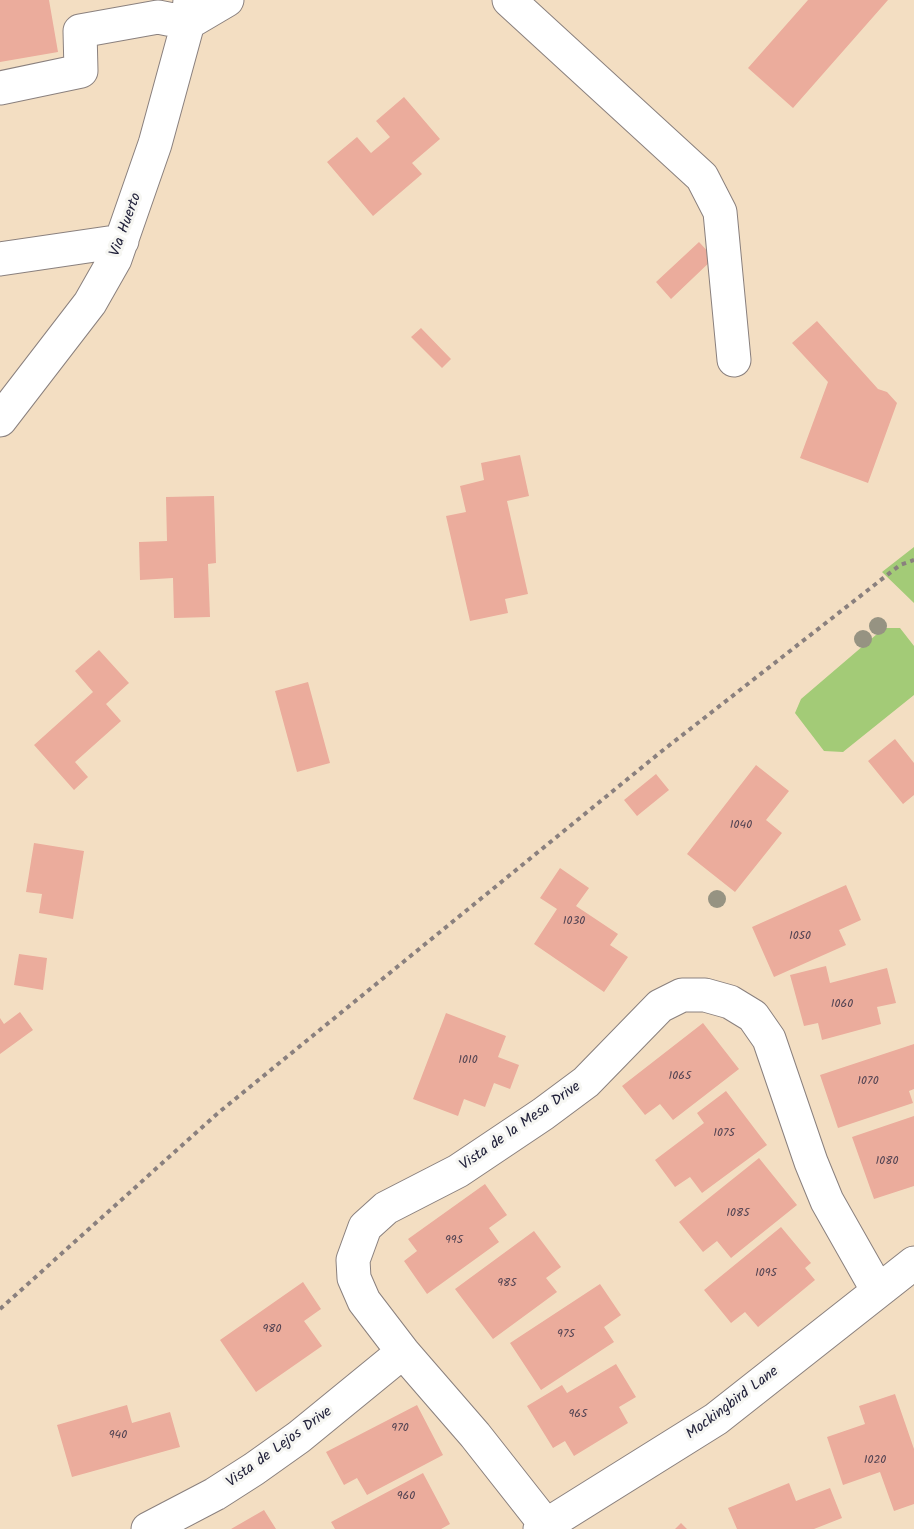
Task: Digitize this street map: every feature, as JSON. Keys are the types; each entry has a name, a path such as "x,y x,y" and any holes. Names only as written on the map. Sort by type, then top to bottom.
{"street":[{"path":"0,88 81,71 80,31 189,11 227,0"},
{"path":"509,0 702,177 720,212 734,360"},
{"name":"Via Huerto","path":"0,420 90,303 115,259 155,144 189,11"},
{"path":"0,259 122,241"},
{"name":"Vista de la Mesa Drive","path":"545,1528 475,1435 403,1352 364,1301 354,1278 353,1260 365,1227 386,1208 458,1171 543,1114 586,1082 660,1006 682,995 705,995 730,1002 753,1016 769,1039 811,1162 827,1201 878,1291"},
{"name":"Mockingbird Lane","path":"545,1528 716,1419 914,1263"},
{"name":"Vista de Lejos Drive","path":"148,1529 215,1494 254,1469 300,1437 403,1352"}],"path":[{"path":"0,1309 228,1106 662,751 900,565 914,560"}],"green space":[{"path":"914,547 914,603 882,572"},
{"path":"884,628 900,628 914,646 914,695 843,752 824,751 795,713 801,699"}],"building":[{"path":"0,0 49,0 58,52 0,62"},
{"path":"808,0 888,0 793,108 748,68"},
{"path":"404,97 440,139 412,163 422,174 373,216 327,162 357,137 371,153 390,137 376,121"},
{"path":"699,242 714,258 671,299 656,282"},
{"path":"817,321 878,389 887,392 897,403 868,483 800,458 828,382 792,343"},
{"path":"421,328 451,359 442,368 411,337"},
{"path":"520,455 529,496 507,501 528,594 505,599 508,613 470,621 446,516 466,512 460,486 484,480 481,463"},
{"path":"214,496 216,563 208,564 210,617 174,618 173,578 140,580 139,542 167,541 166,497"},
{"path":"99,650 129,683 106,704 121,721 75,762 88,777 74,790 34,745 93,692 75,671"},
{"path":"308,682 330,763 297,772 275,691"},
{"path":"895,739 914,763 914,795 903,804 868,761"},
{"path":"756,765 789,791 766,820 782,833 735,892 687,854"},
{"path":"656,774 669,790 637,816 624,800"},
{"path":"34,843 84,851 73,919 39,913 42,894 26,892"},
{"path":"560,868 589,888 576,906 618,934 610,945 628,957 604,992 534,944 557,909 540,898"},
{"path":"846,885 861,920 839,930 846,945 774,977 752,927"},
{"path":"19,954 47,958 43,990 14,985"},
{"path":"826,966 830,983 887,968 896,1003 877,1007 881,1024 822,1040 818,1023 804,1026 790,975"},
{"path":"20,1012 33,1030 0,1054 0,1018 4,1024"},
{"path":"446,1013 506,1036 498,1057 519,1065 510,1089 494,1083 485,1107 464,1099 458,1116 413,1099"},
{"path":"703,1023 739,1069 673,1120 660,1104 645,1115 622,1086"},
{"path":"914,1044 914,1089 909,1091 913,1103 838,1128 820,1075"},
{"path":"726,1091 767,1145 702,1193 690,1177 675,1187 655,1160 704,1123 697,1113"},
{"path":"914,1116 914,1186 874,1199 852,1137"},
{"path":"759,1158 797,1205 731,1258 717,1241 703,1252 679,1222"},
{"path":"485,1184 507,1215 489,1228 499,1242 427,1294 404,1261 417,1251 408,1239"},
{"path":"781,1227 811,1263 805,1268 815,1280 758,1327 745,1312 731,1323 704,1290"},
{"path":"534,1231 561,1267 546,1278 557,1292 493,1339 455,1289"},
{"path":"303,1282 321,1309 304,1321 322,1346 256,1392 220,1340"},
{"path":"600,1284 621,1315 604,1327 614,1342 541,1390 510,1343"},
{"path":"616,1364 636,1397 619,1407 628,1423 574,1456 565,1441 553,1448 527,1406 562,1385 567,1393"},
{"path":"895,1394 914,1449 914,1504 894,1511 880,1472 843,1485 827,1437 865,1424 859,1406"},
{"path":"127,1405 132,1423 170,1412 180,1447 72,1477 57,1425"},
{"path":"417,1405 443,1455 367,1495 357,1478 344,1485 326,1452"},
{"path":"423,1473 450,1524 441,1529 335,1529 331,1522"},
{"path":"789,1483 796,1501 830,1488 842,1518 814,1529 737,1529 728,1508"},
{"path":"264,1510 276,1529 231,1529"},
{"path":"681,1523 687,1529 675,1529"}]}
